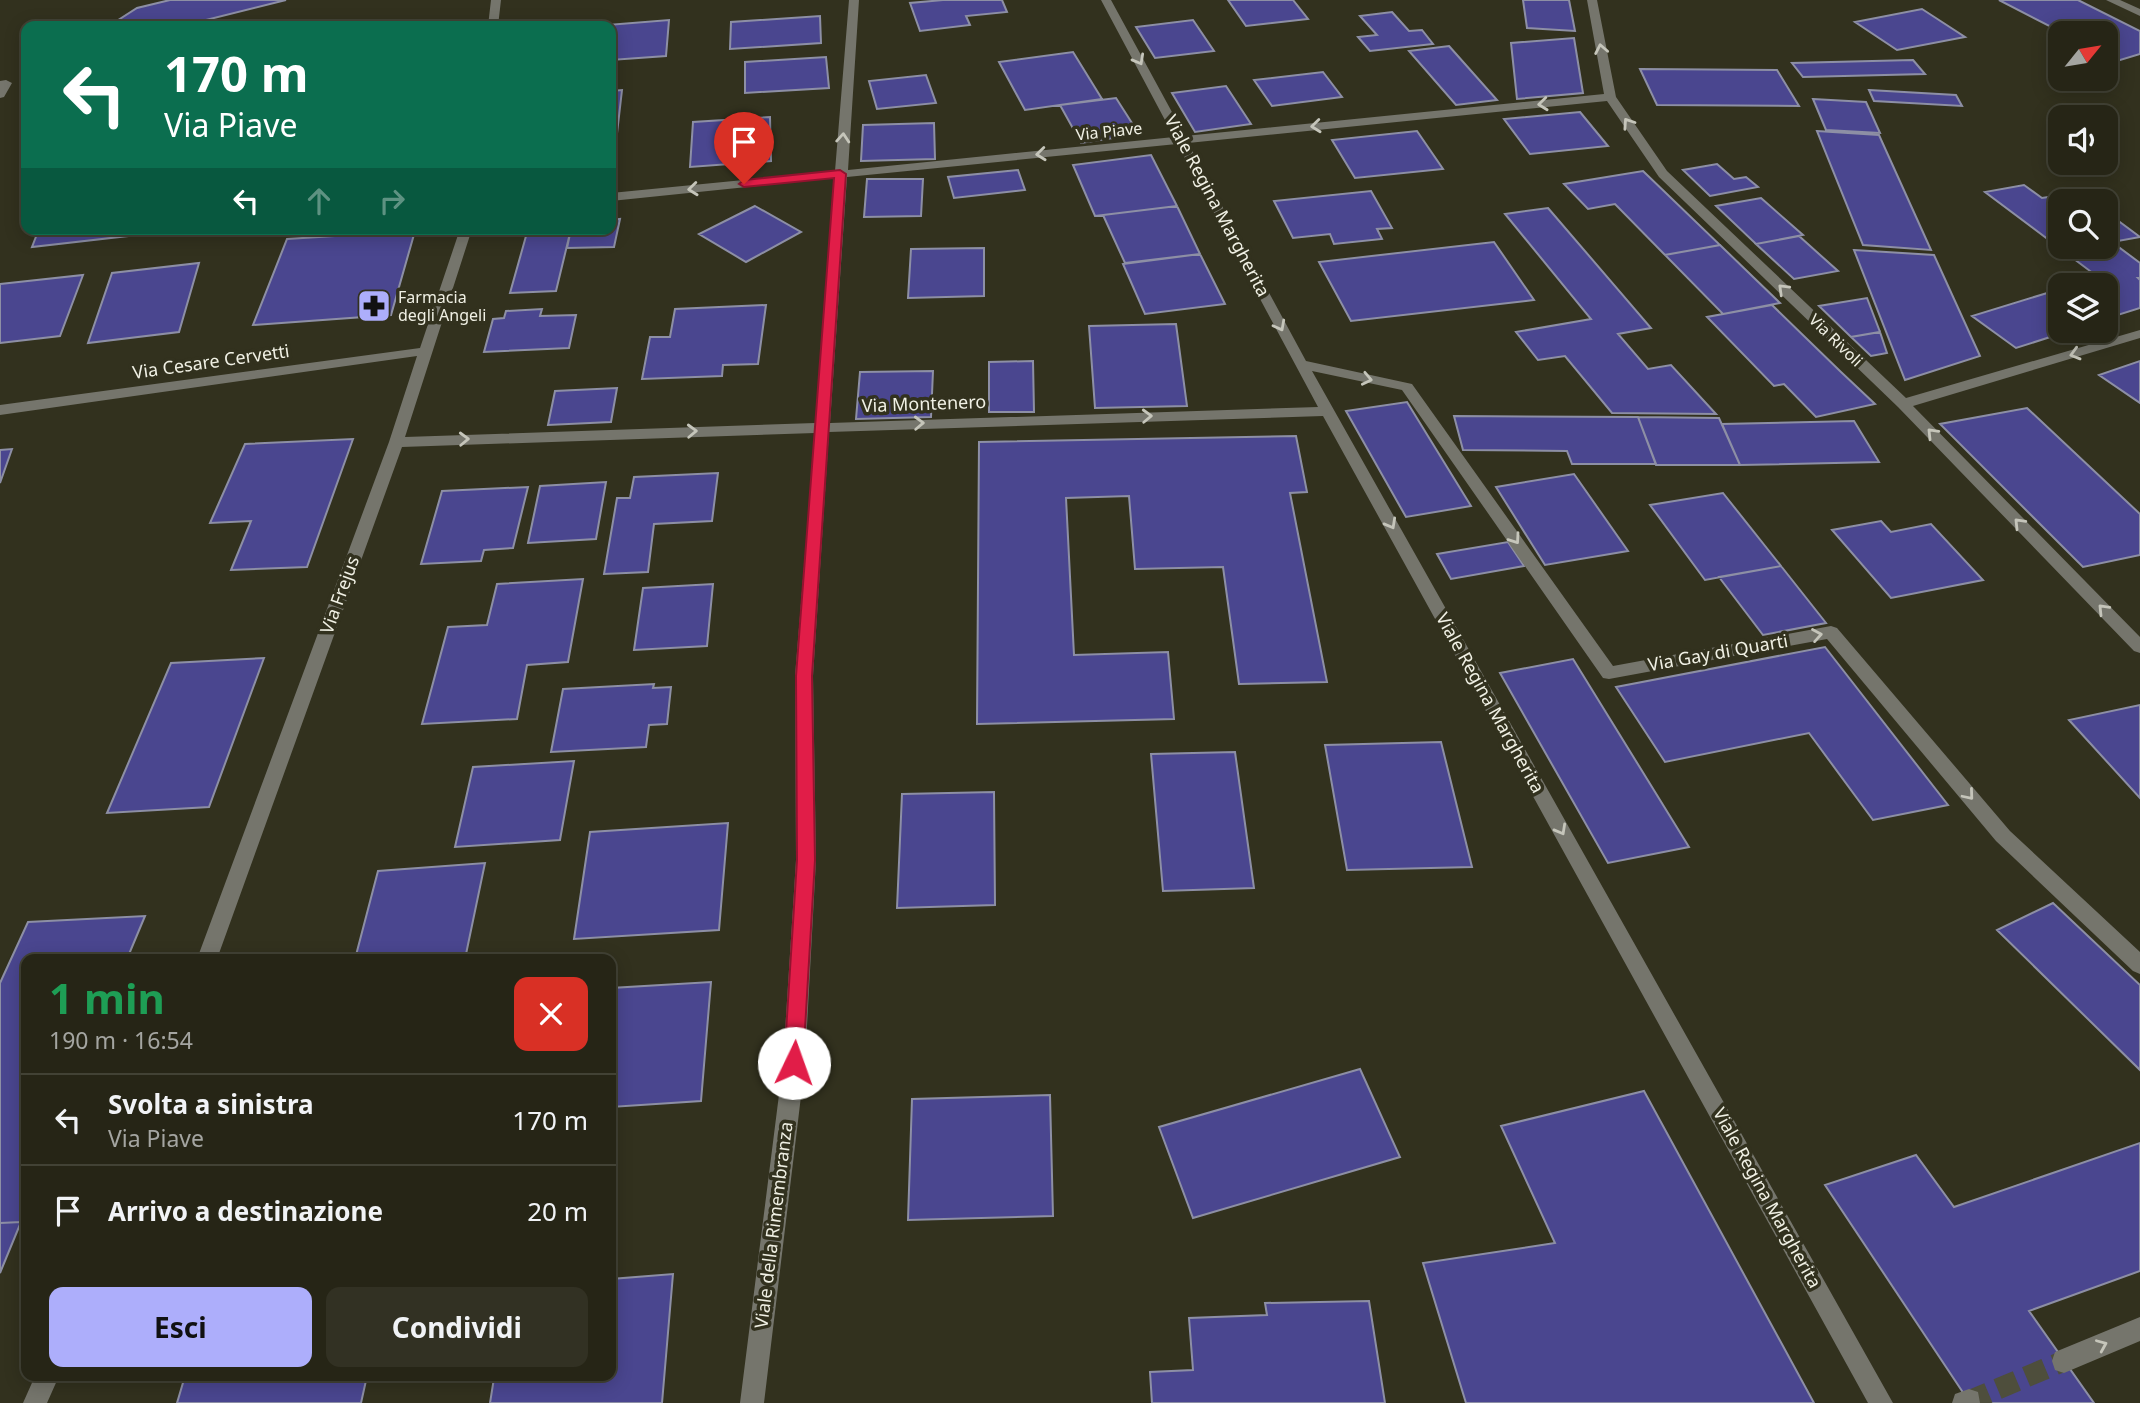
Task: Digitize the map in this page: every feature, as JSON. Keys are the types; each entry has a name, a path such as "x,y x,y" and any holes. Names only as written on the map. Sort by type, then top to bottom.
{"street":[{"path":"494,21 496,0"},
{"name":"Viale della Rimembranza","path":"752,1403 794,1063 806,860 804,676 854,0"},
{"name":"Viale Regina Margherita","path":"1106,0 1300,364 1881,1403"},
{"name":"Via Rivoli","path":"1592,0 1611,97 1663,174 1903,404 2140,646"},
{"path":"2111,0 2140,13"},
{"path":"0,84 6,83 0,95"},
{"name":"Via Piave","path":"616,196 1611,97"},
{"name":"Via Frejus","path":"209,954 396,442 464,235"},
{"path":"1903,404 2140,334"},
{"name":"Via Cesare Cervetti","path":"0,410 426,351"},
{"name":"Via Gay di Quarti","path":"1300,364 1407,387 1609,673 1831,632 2003,836 2140,965"},
{"name":"Via Montenero","path":"396,442 1327,411"},
{"path":"2064,1361 2140,1329"},
{"path":"35,1403 45,1381"}],"building":[{"path":"170,0 286,0 202,21 117,21 137,8"},
{"path":"1002,0 1007,12 966,16 970,25 920,31 910,3"},
{"path":"1228,0 1293,0 1308,19 1246,26"},
{"path":"1523,0 1569,0 1575,31 1527,28"},
{"path":"1999,0 2078,0 2140,31 2140,54 2118,61 2118,21 2048,21 2048,25"},
{"path":"1922,9 1965,37 1897,50 1855,22"},
{"path":"1392,12 1409,31 1422,30 1433,44 1370,51 1358,37 1377,35 1360,16"},
{"path":"820,16 821,43 730,49 731,22"},
{"path":"669,20 666,56 616,60 616,24"},
{"path":"1193,20 1214,51 1155,58 1136,27"},
{"path":"1574,38 1583,93 1517,99 1511,43"},
{"path":"1449,46 1497,100 1456,105 1409,51"},
{"path":"1073,52 1102,99 1025,110 999,62"},
{"path":"826,57 829,88 745,93 745,62"},
{"path":"1913,60 1925,74 1803,77 1792,63"},
{"path":"1640,69 1777,70 1799,106 1657,105"},
{"path":"1323,72 1342,97 1272,106 1254,80"},
{"path":"926,75 936,103 877,109 869,81"},
{"path":"1226,86 1251,124 1195,132 1172,93"},
{"path":"622,90 616,142 616,91"},
{"path":"1869,90 1956,95 1962,106 1874,101"},
{"path":"1116,98 1139,134 1081,143 1060,105"},
{"path":"1813,99 1866,102 1880,133 1826,130"},
{"path":"1580,112 1608,146 1530,154 1504,119"},
{"path":"770,117 771,161 690,167 693,122"},
{"path":"934,123 935,159 861,161 863,125"},
{"path":"1417,131 1443,169 1355,178 1332,140"},
{"path":"1817,131 1879,135 1931,250 1863,245"},
{"path":"1151,155 1177,206 1095,216 1073,165"},
{"path":"1717,164 1734,179 1746,177 1758,187 1710,196 1683,170"},
{"path":"1018,170 1025,190 954,198 948,177"},
{"path":"1643,171 1720,245 1665,255 1615,204 1588,209 1564,184"},
{"path":"867,179 923,179 921,216 864,217"},
{"path":"2024,185 2042,198 2048,197 2048,239 1985,192"},
{"path":"1371,191 1392,228 1377,229 1382,239 1334,244 1330,234 1293,238 1274,201"},
{"path":"1761,198 1803,235 1756,244 1716,206"},
{"path":"755,206 801,232 746,262 699,234"},
{"path":"1177,206 1200,254 1125,263 1103,215"},
{"path":"1548,208 1651,328 1618,334 1648,369 1671,365 1716,414 1612,413 1565,356 1538,360 1516,332 1591,319 1505,214"},
{"path":"616,219 620,219 614,247 567,248 570,235 616,235"},
{"path":"2118,221 2140,237 2118,241"},
{"path":"37,235 128,235 128,236 32,247"},
{"path":"414,235 391,315 253,325 287,239"},
{"path":"526,235 570,235 556,291 510,293"},
{"path":"1799,236 1838,271 1794,279 1756,244"},
{"path":"1494,242 1534,300 1351,321 1319,262"},
{"path":"1720,245 1780,303 1723,314 1665,255"},
{"path":"2118,246 2140,263 2140,308 2118,315 2118,273 2093,273 2074,259 2118,259"},
{"path":"984,248 984,296 908,298 911,249"},
{"path":"1854,250 1934,255 1980,356 1905,380"},
{"path":"1200,254 1225,304 1145,314 1123,264"},
{"path":"199,263 179,332 88,343 112,273"},
{"path":"83,275 60,336 0,343 0,284"},
{"path":"2048,293 2048,338 2016,348 1972,316"},
{"path":"1867,298 1880,332 1851,337 1819,306"},
{"path":"766,305 758,364 723,365 722,376 642,379 650,337 670,337 675,309"},
{"path":"1772,305 1875,404 1816,417 1784,384 1774,386 1707,317"},
{"path":"542,309 540,316 576,315 569,348 484,352 493,319 504,318 506,311"},
{"path":"1176,324 1187,406 1095,408 1089,326"},
{"path":"1880,332 1887,353 1871,356 1851,337"},
{"path":"1033,361 1034,412 989,412 989,362"},
{"path":"2140,361 2140,403 2099,375"},
{"path":"933,371 931,417 856,419 860,372"},
{"path":"617,388 611,422 548,425 555,391"},
{"path":"1407,402 1471,506 1406,517 1346,411"},
{"path":"2027,408 2140,514 2140,555 2083,567 1940,424"},
{"path":"1454,416 1638,417 1656,464 1572,464 1567,451 1463,450"},
{"path":"1638,417 1719,418 1740,465 1656,465"},
{"path":"1854,421 1879,462 1740,465 1722,424"},
{"path":"1296,436 1307,492 1290,493 1327,682 1239,684 1223,567 1135,569 1129,496 1066,498 1074,655 1168,652 1174,719 977,724 979,442"},
{"path":"353,439 307,567 231,570 251,521 210,523 245,444"},
{"path":"12,449 0,483 0,450"},
{"path":"718,473 712,521 654,524 648,572 604,574 617,498 630,498 634,477"},
{"path":"1574,474 1628,551 1545,565 1496,487"},
{"path":"606,482 596,539 528,543 540,486"},
{"path":"528,487 513,548 484,550 481,561 421,564 442,491"},
{"path":"1723,493 1781,566 1705,580 1650,505"},
{"path":"1881,521 1891,532 1931,524 1983,580 1891,598 1832,530"},
{"path":"1508,542 1524,566 1451,579 1437,554"},
{"path":"1781,566 1826,623 1763,635 1719,577"},
{"path":"583,579 568,662 527,665 517,719 422,724 448,627 487,625 497,584"},
{"path":"713,584 707,646 634,650 643,588"},
{"path":"1825,647 1948,805 1873,820 1809,733 1665,762 1616,687"},
{"path":"264,658 209,807 107,813 171,663"},
{"path":"1573,659 1689,847 1608,863 1500,673"},
{"path":"654,684 653,688 671,687 667,724 649,725 646,747 551,752 563,689"},
{"path":"2140,705 2140,798 2069,720"},
{"path":"1441,742 1472,867 1347,870 1325,745"},
{"path":"1235,752 1254,888 1163,891 1151,754"},
{"path":"574,761 560,840 455,847 473,767"},
{"path":"994,792 995,905 897,908 902,794"},
{"path":"728,823 719,930 574,939 590,832"},
{"path":"485,863 466,954 356,954 378,871"},
{"path":"2053,903 2140,985 2140,1070 1997,930"},
{"path":"145,916 129,954 21,954 21,1222 0,1223 0,983 28,922"},
{"path":"711,982 701,1101 616,1107 616,988"},
{"path":"1360,1069 1400,1157 1193,1218 1159,1127"},
{"path":"1644,1091 1814,1403 1466,1403 1423,1263 1555,1243 1501,1126"},
{"path":"1050,1095 1053,1216 908,1220 912,1099"},
{"path":"2140,1143 2140,1271 2029,1311 2094,1403 1970,1403 1825,1185 1916,1155 1954,1207"},
{"path":"21,1222 0,1273 0,1223"},
{"path":"673,1274 662,1403 490,1403 494,1381 616,1381 616,1279"},
{"path":"1369,1301 1385,1403 1152,1403 1150,1372 1193,1370 1189,1318 1267,1315 1265,1303"},
{"path":"184,1381 366,1381 361,1403 177,1403"}],"tunnel":[{"path":"1969,1401 2064,1361"}],"place":[{"name":"Farmacia degli Angeli","path":"374,306"}],"route":[{"path":"744,184 840,174 804,676 806,860 794,1063"}]}
